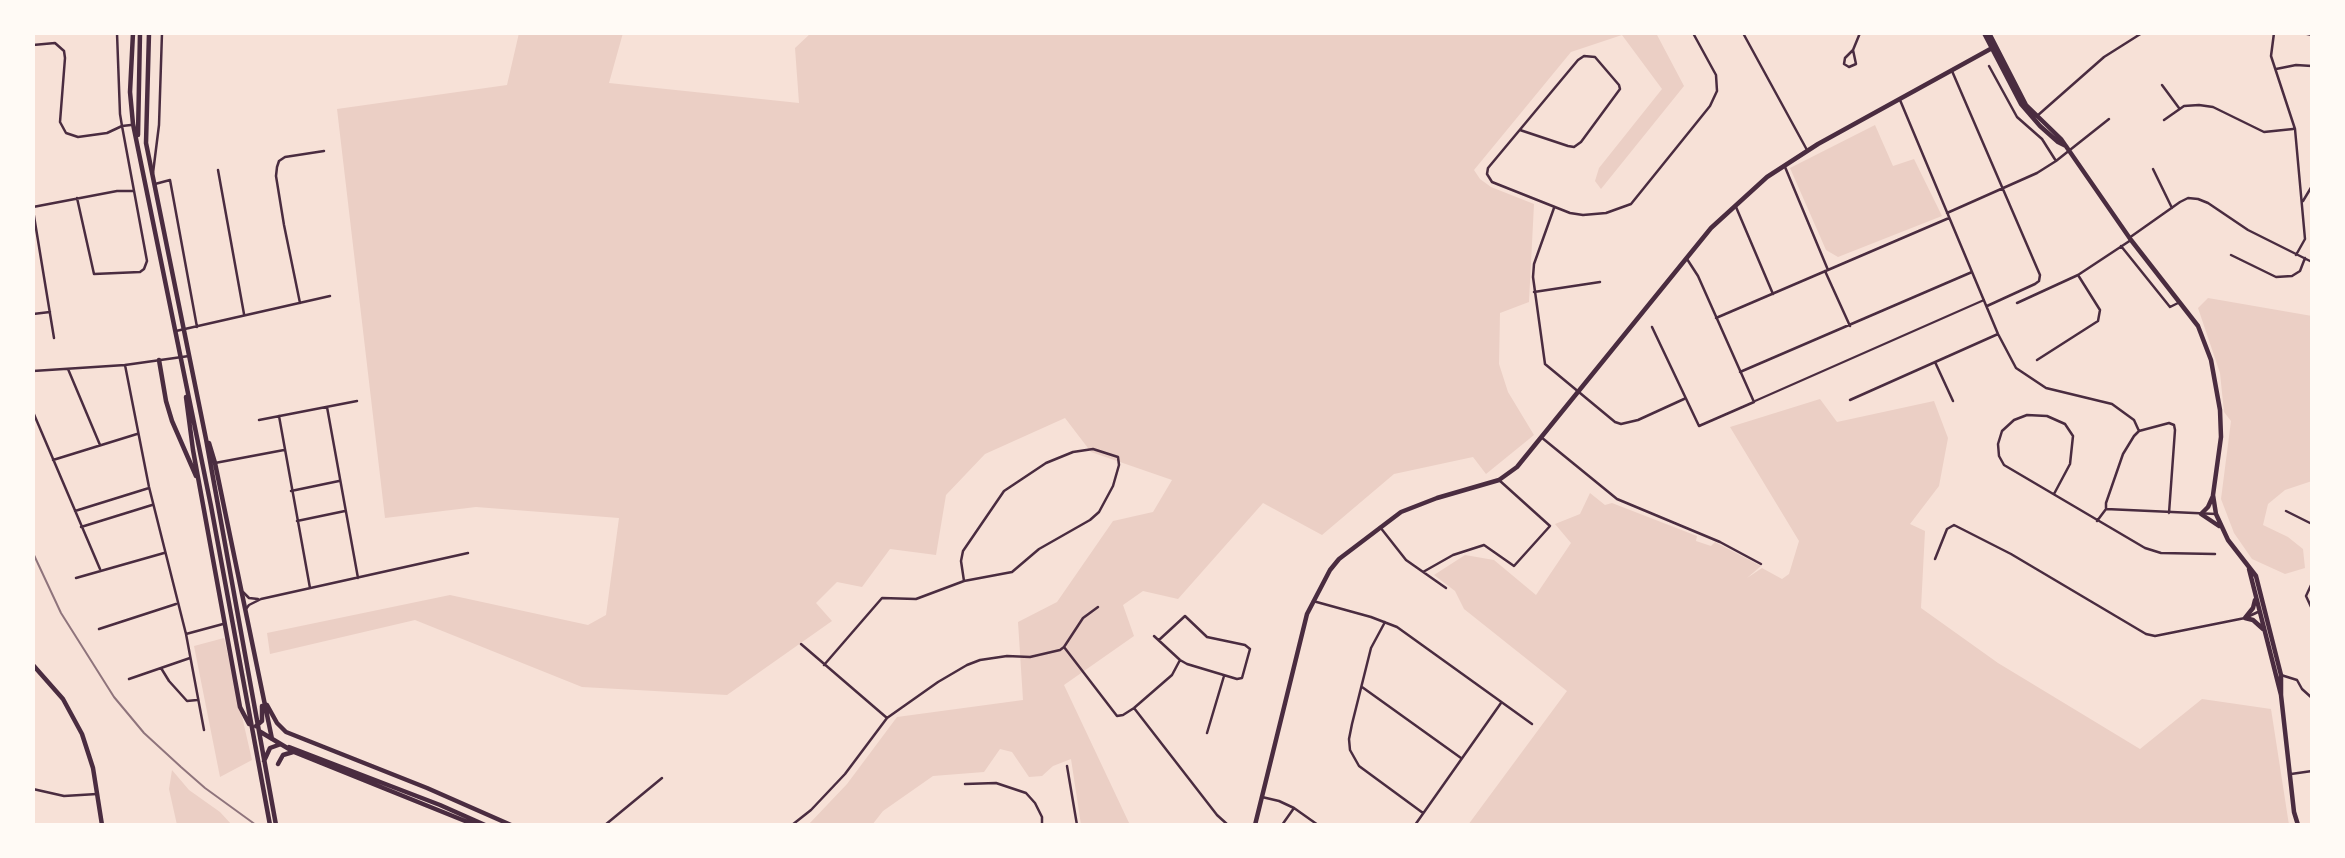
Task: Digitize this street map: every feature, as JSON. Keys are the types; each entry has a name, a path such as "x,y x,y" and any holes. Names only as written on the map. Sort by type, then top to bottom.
{"main road":[{"path":"133,33 130,92 133,124 186,386 214,506 276,825"},
{"path":"138,143 140,33"},
{"path":"149,33 146,142 206,439 214,506 270,823"},
{"path":"1984,33 1995,47 2020,95 2068,148 2130,239 2198,327 2211,360 2218,395 2221,437 2213,495 2208,507 2201,514 2220,527"},
{"path":"1989,33 2015,93 2028,113 2068,148"},
{"path":"1255,825 1303,629 1313,601 1339,559 1380,527 1418,504 1499,480 1517,467 1711,228 1734,204 1783,164 1995,47"},
{"path":"2028,113 2037,116"},
{"path":"2037,116 2040,126"},
{"path":"159,360 172,422 200,487"},
{"path":"186,386 186,410 240,707 246,721 294,752 475,825"},
{"path":"206,439 215,463 272,740"},
{"path":"2213,495 2220,527 2256,576 2264,604 2278,675 2294,812 2298,825"},
{"path":"2249,569 2263,630 2278,675"},
{"path":"2256,598 2253,608 2245,618 2253,620 2263,630"},
{"path":"2260,612 2264,604"},
{"path":"2260,612 2266,614"},
{"path":"33,665 58,692 87,749 102,825"},
{"path":"252,726 262,721 261,691"},
{"path":"261,691 271,714 284,731 511,825"},
{"path":"272,740 275,734 284,731"},
{"path":"264,762 270,748 281,744 485,825"},
{"path":"278,764 283,755 294,752"}],"street":[{"path":"77,198 93,274 140,272 147,266 122,126 117,33"},
{"path":"162,33 159,125 153,181 170,180 197,327"},
{"path":"1520,130 1574,147 1581,142 1618,93 1619,85 1595,57 1584,56 1577,60 1488,169 1489,178 1492,182 1554,208 1583,215 1619,210 1631,204 1710,106 1717,91 1716,75 1693,33"},
{"path":"1744,33 1807,150"},
{"path":"1853,50 1856,64 1849,67 1844,61 1845,57 1853,50 1860,33"},
{"path":"2037,116 2104,57 2142,33"},
{"path":"2274,33 2271,55 2295,129 2305,239 2296,255"},
{"path":"2302,33 2312,35"},
{"path":"33,44 55,43 64,51 60,122 66,133 78,137 107,133 133,124"},
{"path":"2276,69 2296,65 2312,66"},
{"path":"1989,66 2017,117 2042,138 2056,162"},
{"path":"1952,71 2040,278 2035,284 1987,306"},
{"path":"2162,85 2179,108"},
{"path":"1900,100 1998,334 2016,368 2046,388 2112,404 2134,420 2140,431"},
{"path":"2164,120 2179,108 2199,104 2213,107 2264,132 2295,129"},
{"path":"1947,213 2004,189 2056,162 2068,148 2109,119"},
{"path":"300,303 282,214 276,167 285,157 324,151"},
{"path":"1783,164 1850,326"},
{"path":"2153,169 2172,208"},
{"path":"218,170 244,316"},
{"path":"2301,203 2312,186"},
{"path":"54,338 33,208 117,191 134,191"},
{"path":"2017,303 2078,275 2188,198 2208,203 2248,230 2312,262"},
{"path":"1734,204 1773,293"},
{"path":"1554,208 1534,264 1534,292 1545,364 1615,422 1621,424 1638,420 1684,399"},
{"path":"1716,318 1949,218"},
{"path":"2304,228 2312,228"},
{"path":"2122,246 2169,307 2180,302"},
{"path":"2231,256 2276,277 2292,276 2300,271 2305,258"},
{"path":"1652,327 1699,426 1754,401 1698,276 1687,259"},
{"path":"1741,372 1973,272"},
{"path":"2037,360 2098,321 2099,310 2078,275"},
{"path":"1534,292 1600,282"},
{"path":"176,331 330,296"},
{"path":"33,314 50,312"},
{"path":"1850,400 1998,334"},
{"path":"33,371 125,365 189,356"},
{"path":"1935,362 1953,401"},
{"path":"125,365 153,505 186,634 204,730"},
{"path":"68,369 100,445"},
{"path":"259,420 357,401"},
{"path":"327,407 358,578"},
{"path":"33,412 100,569"},
{"path":"2054,494 2070,464 2073,436 2065,424 2047,416 2028,415 2014,420 2002,431 1998,444 1999,456 2004,466 2145,548 2161,553 2216,554"},
{"path":"279,416 310,589"},
{"path":"2098,521 2106,509 2123,454 2140,431 2169,423 2174,425 2175,430 2169,513"},
{"path":"53,460 138,433"},
{"path":"1541,437 1617,499 1720,542 1761,564"},
{"path":"824,665 881,598 916,599 964,581 1012,572 1034,553 1095,517 1113,485 1119,465 1118,457 1093,449 1073,452 1045,463 1004,491 963,551 961,561 964,581"},
{"path":"215,463 285,450"},
{"path":"1423,572 1453,555 1480,545 1514,566 1550,526 1499,480"},
{"path":"291,491 340,481"},
{"path":"75,510 149,487"},
{"path":"82,527 153,505"},
{"path":"2106,509 2216,514"},
{"path":"297,522 345,511"},
{"path":"2286,511 2312,524"},
{"path":"1936,559 1947,529 1954,525 2011,554 2150,635 2164,635 2245,618 2260,612"},
{"path":"1380,527 1398,552 1446,588"},
{"path":"76,578 164,553"},
{"path":"245,612 249,605 261,599 468,553"},
{"path":"2312,583 2306,596 2312,609"},
{"path":"240,586 249,598 261,599"},
{"path":"1313,601 1397,627 1532,724"},
{"path":"99,629 177,603"},
{"path":"792,825 811,810 845,774 887,718 952,672 967,665 994,657 1044,654 1064,647 1083,618 1098,607"},
{"path":"1154,636 1180,660 1196,668 1242,678 1249,648 1207,636 1185,616 1159,640"},
{"path":"1385,622 1371,648 1349,739 1359,766 1423,813"},
{"path":"186,634 226,623"},
{"path":"801,644 887,718"},
{"path":"1064,647 1117,716 1134,708 1172,674 1180,660"},
{"path":"129,679 190,658"},
{"path":"161,668 187,701 198,700"},
{"path":"2278,675 2293,677 2312,698"},
{"path":"1207,733 1224,676"},
{"path":"1362,687 1461,758"},
{"path":"1415,825 1501,703"},
{"path":"1134,708 1217,815 1228,825"},
{"path":"1067,766 1077,825"},
{"path":"2291,774 2312,771"},
{"path":"605,825 662,778"},
{"path":"965,784 996,783 1026,793 1039,810 1042,825"},
{"path":"33,789 64,796 97,793"},
{"path":"1262,797 1294,808 1318,825"},
{"path":"1282,825 1294,808"}],"lane":[{"path":"1754,401 1985,300"}],"shaded area":[{"path":"519,33 623,33 609,83 799,103 795,48 811,33 1656,33 1684,86 1601,189 1595,181 1599,168 1662,89 1622,35 1571,52 1474,170 1480,179 1491,187 1534,204 1529,302 1500,313 1499,364 1508,392 1534,435 1486,474 1473,457 1394,474 1322,535 1263,503 1178,599 1143,591 1123,605 1134,636 1064,685 1130,825 1081,825 1071,759 1053,766 1042,776 1029,777 1012,752 1000,749 984,772 933,776 883,811 872,825 808,825 847,784 897,717 1023,700 1018,622 1057,602 1113,521 1153,512 1172,480 1091,452 1065,418 985,454 946,495 936,555 890,549 862,587 837,582 816,603 832,621 727,695 582,687 415,620 270,654 267,633 450,595 588,625 606,615 619,518 476,507 385,518 337,109 507,85"},
{"path":"1875,125 1893,166 1914,159 1942,216 1838,257 1826,250 1790,168"},
{"path":"2208,298 2312,316 2312,481 2285,490 2268,504 2263,525 2288,537 2303,549 2305,568 2285,574 2252,559 2234,533 2221,499 2231,421 2224,412 2220,373 2198,308"},
{"path":"1820,399 1837,422 1934,401 1948,438 1939,486 1910,524 1925,531 1921,608 1998,663 2140,749 2202,699 2271,709 2289,825 1468,825 1567,691 1464,609 1455,591 1434,575 1465,555 1494,560 1536,595 1571,543 1555,524 1580,514 1590,493 1605,505 1612,503 1697,536 1696,541 1711,546 1715,542 1761,566 1747,578 1762,568 1782,579 1789,574 1799,541 1730,427"},
{"path":"224,638 252,760 220,777 194,646"},
{"path":"172,770 189,790 220,812 232,825 177,825 169,789"}],"railway":[{"path":"33,553 61,613 114,697 144,733 181,767 256,825"}]}
